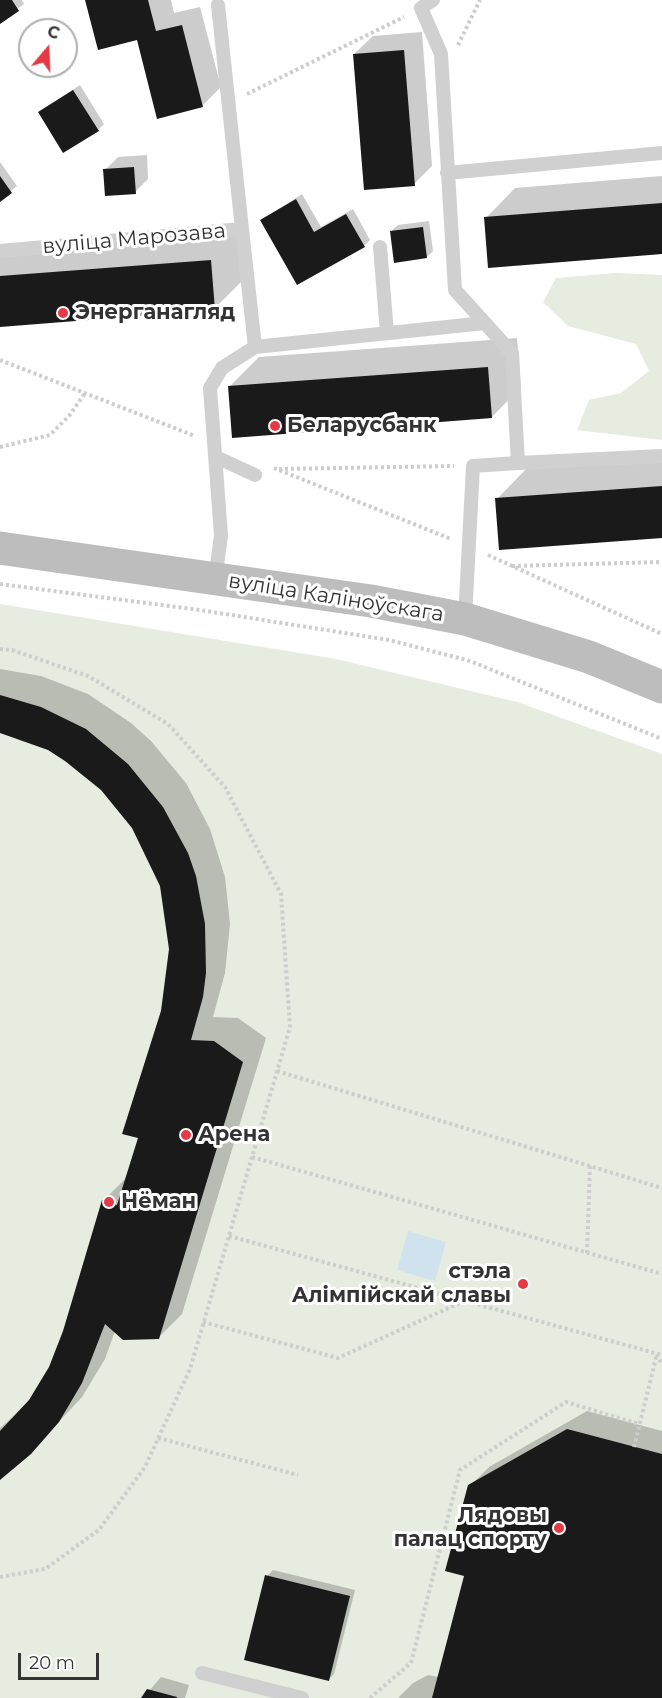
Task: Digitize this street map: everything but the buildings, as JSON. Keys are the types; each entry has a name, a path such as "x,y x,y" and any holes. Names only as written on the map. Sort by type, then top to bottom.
{"main road":[{"name":"вуліца Каліноўскага","path":"0,548 371,601 465,619 590,657 662,687"}],"lane":[{"path":"433,0 419,4 441,54 455,290 512,353 519,463"},
{"path":"218,4 242,230"},
{"path":"447,173 662,153"},
{"name":"вуліца Марозава","path":"0,251 242,230 255,347"},
{"path":"380,247 387,333"},
{"path":"215,580 221,536 210,388 222,368 255,347 485,323"},
{"path":"216,450 255,475"},
{"path":"465,619 473,466 662,456"},
{"path":"202,1673 302,1698"}],"path":[{"path":"442,78 480,0"},
{"path":"228,103 419,4"},
{"path":"0,360 85,393 216,450"},
{"path":"0,447 50,435 69,416 85,393"},
{"path":"267,464 470,547 662,634"},
{"path":"277,469 473,466"},
{"path":"512,566 662,562"},
{"path":"0,584 200,610 389,640 470,661 662,739"},
{"path":"0,649 12,650 88,676 168,724 225,787 281,894 290,1027 190,1369 145,1467 99,1530 45,1569 0,1577"},
{"path":"277,1071 662,1188"},
{"path":"252,1157 662,1274"},
{"path":"587,1253 590,1166"},
{"path":"229,1236 659,1355"},
{"path":"203,1322 338,1358 464,1300"},
{"path":"659,1355 662,1364"},
{"path":"634,1447 659,1355"},
{"path":"370,1698 411,1663 460,1470 566,1402 639,1424"},
{"path":"158,1438 298,1475"}],"shaded area":[{"path":"615,273 662,275 662,440 577,430 589,400 621,393 649,371 636,344 568,326 543,302 556,278"},
{"name":"Нёман","path":"0,604 336,659 517,702 662,754 662,1698 0,1698"}],"water":[{"path":"408,1231 446,1242 435,1281 397,1270"}],"place":[{"name":"Энерганагляд","path":"63,313"},
{"name":"Беларусбанк","path":"275,426"},
{"name":"Арена","path":"186,1135"},
{"name":"Нёман","path":"109,1202"},
{"name":"стэла Алімпійскай славы","path":"523,1284"},
{"name":"Лядовы палац спорту","path":"559,1528"}]}
